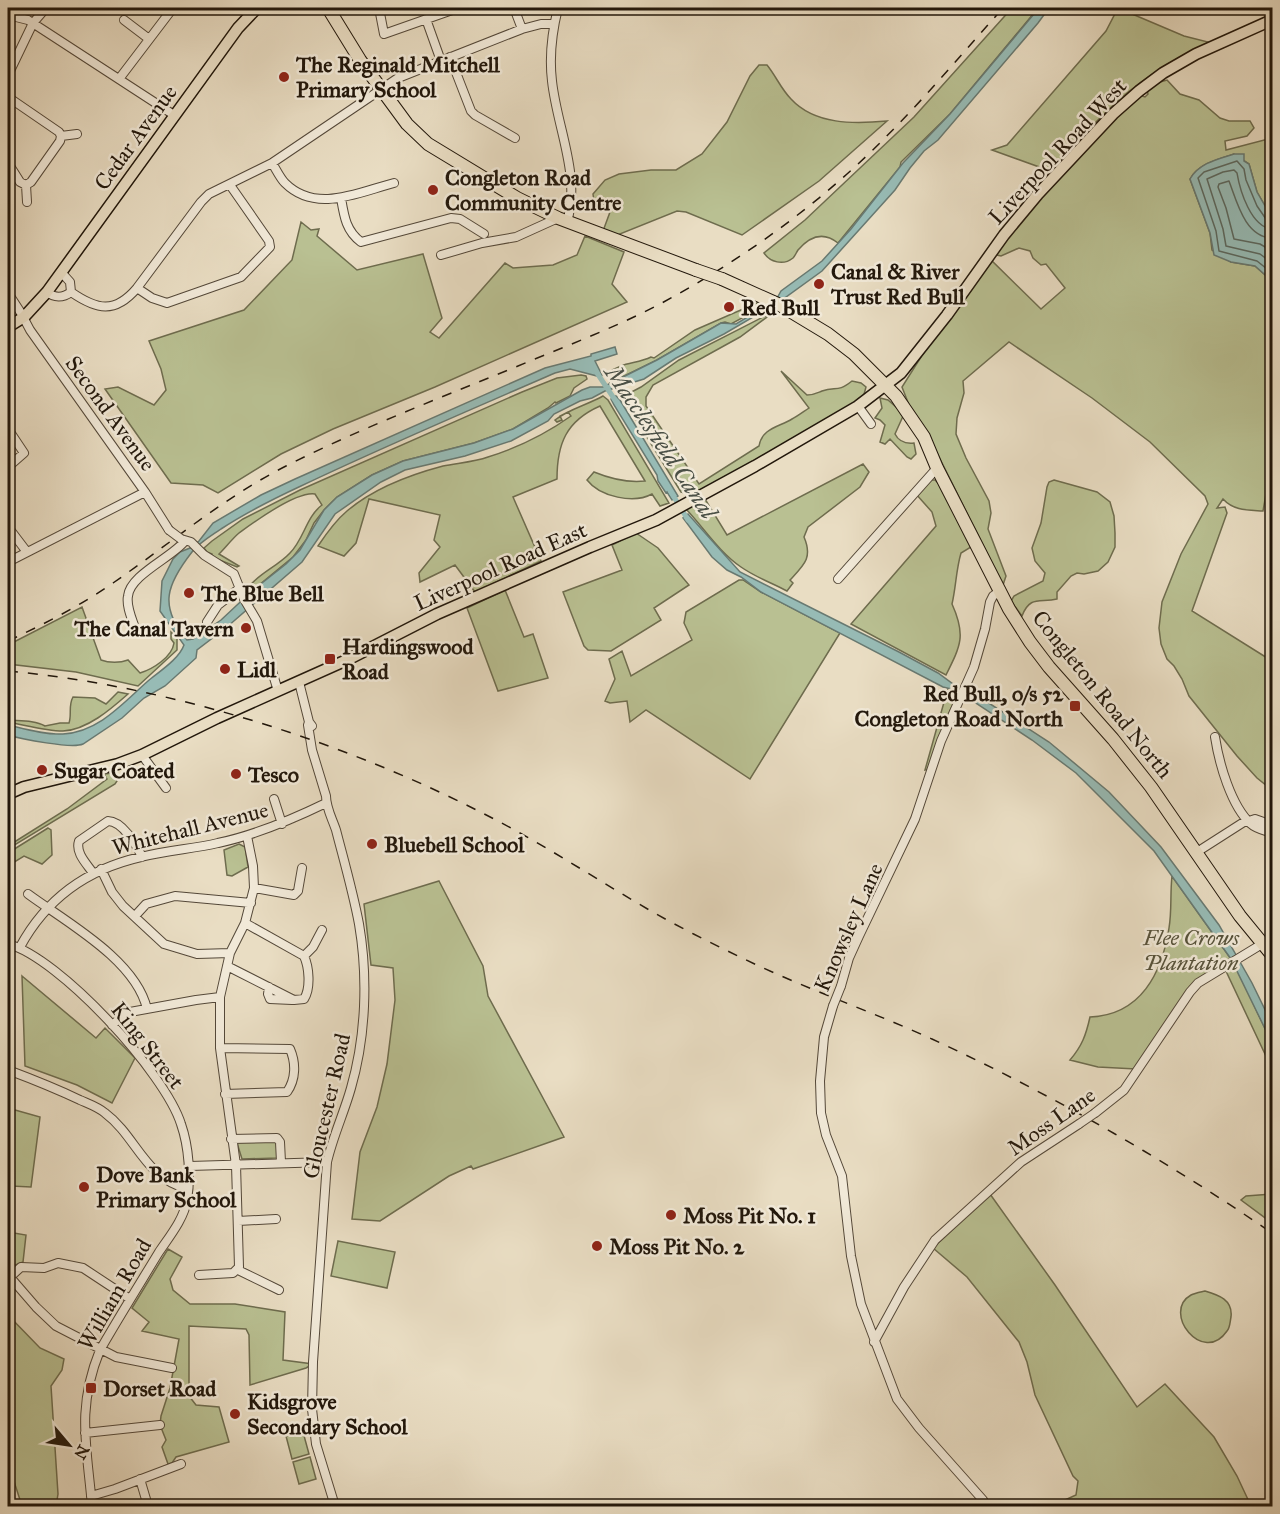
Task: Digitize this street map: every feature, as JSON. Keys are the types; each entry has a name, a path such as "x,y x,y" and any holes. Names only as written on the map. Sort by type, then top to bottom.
{"highway":[{"name":"Congleton Road North","path":"328,8 356,55 407,124 428,144 517,198 562,220 722,279 780,305 828,334 854,354 887,385 907,409 918,428 1009,609 1049,668 1117,744 1172,814 1240,916 1272,955"}],"main road":[{"name":"Cedar Avenue","path":"8,327 24,317 47,292 238,28 257,8"},
{"name":"Liverpool Road West","path":"887,385 901,373 1018,218 1113,114 1138,90 1196,54 1272,20"},
{"name":"Liverpool Road East","path":"8,794 24,787 118,764 142,754 216,718 299,682 437,614 656,520 858,406 887,385"}],"street":[{"path":"8,75 33,23 46,8"},
{"path":"119,79 173,8"},
{"path":"379,8 384,34 458,8"},
{"path":"514,8 522,29"},
{"path":"441,255 482,243 516,237 562,220 573,197 572,179 552,82 551,44 558,8"},
{"path":"8,15 33,23 174,115"},
{"path":"426,19 441,61"},
{"path":"124,20 149,39"},
{"path":"70,292 94,305 110,307 119,304 137,288 209,194 272,163 398,78 522,29 542,24 554,24"},
{"path":"450,57 471,111 515,138"},
{"path":"8,97 61,136 77,134"},
{"path":"26,185 31,182 60,141 61,136"},
{"path":"8,163 20,182 26,185"},
{"path":"272,163 284,182 317,200 341,198 394,183"},
{"path":"137,288 152,298 168,303 241,277 270,247 269,241 230,184"},
{"path":"26,185 27,202"},
{"path":"341,198 348,228 352,235 361,242 409,232 450,218 460,219 478,233"},
{"path":"61,272 70,282 70,292"},
{"path":"47,292 62,297 70,292"},
{"name":"Second Avenue","path":"8,293 30,330 145,492 169,530 186,541"},
{"path":"858,406 871,424"},
{"path":"8,429 24,453 8,467"},
{"path":"838,579 937,468"},
{"path":"8,562 145,492"},
{"path":"8,527 27,552"},
{"path":"135,628 127,598 130,590 137,580 186,541 234,574 244,599 257,621 278,691"},
{"path":"207,622 218,605 240,588"},
{"name":"Knowsley Lane","path":"986,1506 897,1399 874,1342 861,1304 850,1256 842,1176 826,1136 821,1113 820,1081 824,1037 833,1006 859,936 915,819 941,741 965,687 985,629 990,602 1000,590"},
{"name":"Gloucester Road","path":"299,682 326,803 354,899 363,951 363,1021 358,1060 352,1086 327,1162 312,1364 312,1409 316,1444 335,1506"},
{"path":"1215,737 1218,754 1240,811 1252,826 1272,833"},
{"path":"142,754 166,788"},
{"path":"274,799 282,824"},
{"name":"Whitehall Avenue","path":"20,947 48,908 59,897 97,871 141,856 216,844 247,836 282,824 326,803"},
{"path":"1197,852 1248,820 1255,819 1272,825"},
{"path":"141,856 138,848 118,823 108,821 77,845 79,852 112,892 164,944 197,954 230,953"},
{"path":"238,1270 236,1165 220,1048 220,997 230,953 245,923 254,888 253,866 247,836"},
{"path":"254,888 294,896 298,891 302,868"},
{"path":"26,892 100,945 121,964 141,991 147,1009"},
{"path":"135,916 146,904 175,896 251,903"},
{"path":"227,966 294,1000 304,999 307,995 307,961 304,956 245,923"},
{"path":"304,956 313,947 322,930"},
{"name":"King Street","path":"8,944 20,947 78,991 112,1025 169,1095 182,1125 190,1166 184,1211"},
{"name":"Moss Lane","path":"874,1342 904,1287 935,1240 1021,1162 1095,1113 1124,1090 1198,983 1262,944"},
{"path":"112,1025 123,1016 147,1009 220,997"},
{"path":"220,1048 290,1049 296,1062 292,1085 287,1092 225,1094"},
{"path":"8,1070 58,1089 102,1110 124,1130 149,1166 177,1186 188,1188"},
{"path":"231,1139 277,1138 280,1142 281,1162"},
{"path":"190,1166 327,1162"},
{"name":"William Road","path":"92,1506 85,1433 84,1409 87,1387 100,1350 184,1211"},
{"path":"238,1221 276,1220"},
{"path":"130,1299 83,1268 58,1263 44,1268 21,1267 9,1276 56,1326 116,1357 172,1368"},
{"path":"199,1275 233,1273 238,1270"},
{"path":"238,1270 279,1290"},
{"path":"85,1433 160,1425"},
{"path":"91,1496 180,1464"},
{"path":"140,1479 148,1506"}],"green space":[{"path":"1012,8 1034,8 1034,13 950,114 901,162 900,167 838,243 822,236 812,238 798,250 794,257 785,262 773,261 764,253 805,220 914,117"},
{"path":"1118,8 1184,36 1208,42 1208,44 1167,65 1128,92 1048,173 1042,168 992,150 1007,145 1106,31"},
{"path":"759,65 767,65 791,99 811,114 836,121 887,121 819,181 742,235 686,212 677,211 615,236 603,231 610,206 594,201 593,194 605,180 619,174 676,170 702,154 727,122 750,76"},
{"path":"1167,80 1180,94 1199,100 1220,118 1229,121 1250,121 1254,128 1247,136 1225,141 1226,150 1272,138 1272,218 1257,192 1249,164 1234,154 1198,169 1190,179 1210,233 1212,250 1231,262 1255,266 1272,281 1272,480 1267,488 1263,511 1237,508 1223,499 1217,508 1225,507 1227,513 1192,611 1272,661 1272,790 1257,778 1237,756 1189,696 1182,679 1167,659 1161,644 1159,628 1162,602 1181,554 1208,504 1205,496 1150,442 1092,398 1009,342 963,381 964,393 957,418 956,434 989,501 991,513 988,529 1006,576 1003,585 925,429 909,405 902,387 933,338 992,261 1041,309 1065,288 1046,264 1041,265 1033,258 1030,251 1019,248 1001,256 996,252 1047,191 1139,95 1145,97 1148,94 1147,90"},
{"path":"301,222 311,230 319,229 317,236 357,270 423,254 442,318 430,332 439,338 505,263 513,268 553,265 577,255 585,236 624,252 612,284 627,302 435,387 333,429 281,454 218,493 203,485 171,483 105,389 118,387 154,405 166,390 161,369 149,341 244,310 292,260"},
{"path":"759,302 766,305 731,324 721,323 657,360 610,383 608,373 613,369 654,358 695,330"},
{"path":"767,317 740,337 653,385 646,397 646,406 699,484 759,446 767,432 809,408 781,371 807,395 840,388 852,381 866,387 863,398 700,494 681,492 622,397 641,387 679,360"},
{"path":"586,376 587,379 574,388 570,396 555,402 513,429 474,443 403,461 372,475 337,497 314,523 306,540 293,557 252,591 246,590 256,579 285,558 299,541 312,516 322,505 315,494 307,494 287,502 236,535 219,554 239,566 237,567 212,557 212,554 204,548 243,519 300,490 522,392 557,378"},
{"path":"603,396 608,400 669,503 660,506 652,494 636,498 609,495 587,480 594,472 619,480 645,481 600,406 588,412 571,426 559,455 557,479 513,497 541,561 475,592 455,565 420,582 419,573 440,547 434,540 440,515 369,499 356,543 344,556 318,546 343,515 380,489 443,466 483,459 510,449 542,434 571,416 568,412"},
{"path":"880,398 888,400 904,414 895,434 903,442 914,443 916,454 911,459 890,439 885,444 880,442 885,425 875,418 882,408"},
{"path":"863,464 869,472 860,487 808,527 804,537 808,550 806,561 790,580 793,583 787,591 752,574 733,561 686,509 705,499 727,535"},
{"path":"931,480 935,480 941,486 971,547 961,553 958,566 952,604 959,624 960,640 946,675 851,624 936,526 932,512 916,494"},
{"path":"1054,480 1097,492 1110,502 1114,516 1115,547 1108,562 1098,571 1077,573 1071,576 1057,592 1057,599 1032,602 1022,616 1011,601 1014,596 1043,581 1045,573 1035,561 1032,548 1041,523 1047,487 1049,482"},
{"path":"636,533 658,548 689,585 654,608 661,620 611,651 588,650 584,646 563,592 622,570 612,545"},
{"path":"739,580 743,580 761,592 840,633 750,779 646,710 630,722 627,701 610,703 605,701 615,679 609,659 622,651 631,676 692,640 684,623 686,612"},
{"path":"505,590 524,637 533,634 548,678 498,691 467,608"},
{"path":"82,607 101,660 122,662 128,660 140,673 145,671 161,662 170,653 174,643 171,639 171,632 177,638 177,650 138,686 76,672 8,664 8,645"},
{"path":"948,688 959,691 944,724 929,769 925,770"},
{"path":"118,692 128,694 98,718 72,730 49,730 8,722 8,720 27,721 45,726 69,723 73,697 95,698 106,704"},
{"path":"113,773 117,781 115,784 8,849 8,846 67,809 107,779 104,774"},
{"path":"48,828 51,830 52,855 42,864 24,856 8,866 8,853"},
{"path":"239,844 245,847 248,867 232,876 227,875 224,850"},
{"name":"Flee Crows Plantation","path":"1172,876 1231,959 1209,973 1136,1069 1098,1067 1070,1060 1083,1040 1090,1017 1123,1009 1136,1000 1154,975 1166,945"},
{"path":"439,881 483,966 488,996 564,1137 473,1169 471,1166 449,1176 380,1221 352,1219 360,1152 377,1107 387,1064 395,1000 393,968 371,965 364,904"},
{"path":"1234,963 1272,1043 1272,1069 1225,969"},
{"path":"22,976 96,1038 105,1028 135,1058 112,1103 77,1085 25,1066"},
{"path":"8,1108 40,1117 31,1187 11,1186 8,1211"},
{"path":"239,1141 277,1141 278,1158 242,1159 237,1143"},
{"path":"990,1194 1055,1285 1137,1407 1165,1384 1214,1437 1237,1476 1251,1506 1056,1506 1076,1495 1078,1481 1073,1476 1035,1395 1027,1362 1019,1342 967,1277 933,1248"},
{"path":"1272,1194 1272,1223 1241,1200 1246,1196"},
{"path":"8,1232 26,1235 23,1262 8,1268"},
{"path":"338,1241 395,1252 387,1288 331,1276"},
{"path":"168,1249 182,1257 170,1279 173,1290 190,1304 235,1304 285,1312 283,1360 313,1364 250,1385 249,1335 246,1329 189,1326 189,1396 196,1405 219,1407 229,1442 176,1457 172,1463 168,1464 162,1447 166,1440 160,1425 179,1339 142,1331 149,1322 132,1308"},
{"path":"1205,1291 1224,1299 1231,1311 1228,1330 1217,1340 1207,1343 1197,1339 1189,1332 1183,1323 1181,1313 1183,1303 1191,1295"},
{"path":"8,1315 40,1348 64,1359 62,1370 51,1386 58,1494 56,1506 22,1506 8,1463"},
{"path":"303,1432 309,1454 292,1459 286,1436"},
{"path":"310,1457 316,1479 299,1484 293,1462"}],"water":[{"path":"1041,8 1040,13 1049,8 938,140 924,151 895,190 822,271 779,302 724,334 676,358 644,379 580,401 511,441 465,456 405,470 381,482 335,514 302,562 197,650 196,658 165,686 144,698 122,718 83,744 58,744 8,735 8,725 56,734 88,728 110,715 174,660 184,645 160,611 162,581 173,559 199,541 213,523 261,495 545,368 615,347 617,354 595,361 601,377 570,369 555,373 396,442 291,491 250,511 202,542 183,564 169,595 172,616 187,640 193,639 221,620 286,564 300,550 324,510 337,497 372,475 403,461 474,443 513,429 582,390 590,387 603,387 657,360 721,323 736,324 776,300 781,291 822,261 851,229 903,163 950,114"},
{"path":"1234,154 1244,154 1244,161 1249,164 1257,192 1272,218 1272,281 1255,266 1231,262 1214,255 1210,233 1190,179 1204,165"},
{"path":"613,396 620,400 678,496 672,500 658,481 657,475 614,405 611,399"},
{"path":"688,514 740,572 899,652 938,673 960,689 981,698 1049,742 1109,792 1161,847 1219,925 1272,1024 1272,1043 1231,959 1154,851 1076,773 959,691 943,687 761,592 727,570 712,557 683,518"}],"waterway":[{"name":"Macclesfield Canal","path":"597,373 615,400"},
{"name":"Macclesfield Canal","path":"671,492 688,520"}],"railway":[{"path":"8,641 62,614 100,591 241,492 286,466 372,426 625,321 660,304 734,260 804,210 868,155 928,93 1003,8"},
{"path":"8,671 70,679 195,704 319,743 438,791 514,830 651,911 705,940 786,978 932,1039 1020,1082 1190,1179 1272,1233"}],"place":[{"name":"The Reginald Mitchell Primary School","path":"284,77"},
{"name":"Congleton Road Community Centre","path":"433,190"},
{"name":"Canal & River Trust Red Bull","path":"819,284"},
{"name":"Red Bull","path":"729,307"},
{"name":"The Blue Bell","path":"189,593"},
{"name":"The Canal Tavern","path":"246,628"},
{"name":"Hardingswood Road","path":"330,659"},
{"name":"Lidl","path":"225,669"},
{"name":"Red Bull, o/s 52 Congleton Road North","path":"1075,706"},
{"name":"Sugar Coated","path":"42,770"},
{"name":"Tesco","path":"236,774"},
{"name":"Bluebell School","path":"372,844"},
{"name":"Dove Bank Primary School","path":"84,1187"},
{"name":"Moss Pit No. 1","path":"671,1215"},
{"name":"Moss Pit No. 2","path":"597,1246"},
{"name":"Dorset Road","path":"91,1388"},
{"name":"Kidsgrove Secondary School","path":"235,1414"}]}
